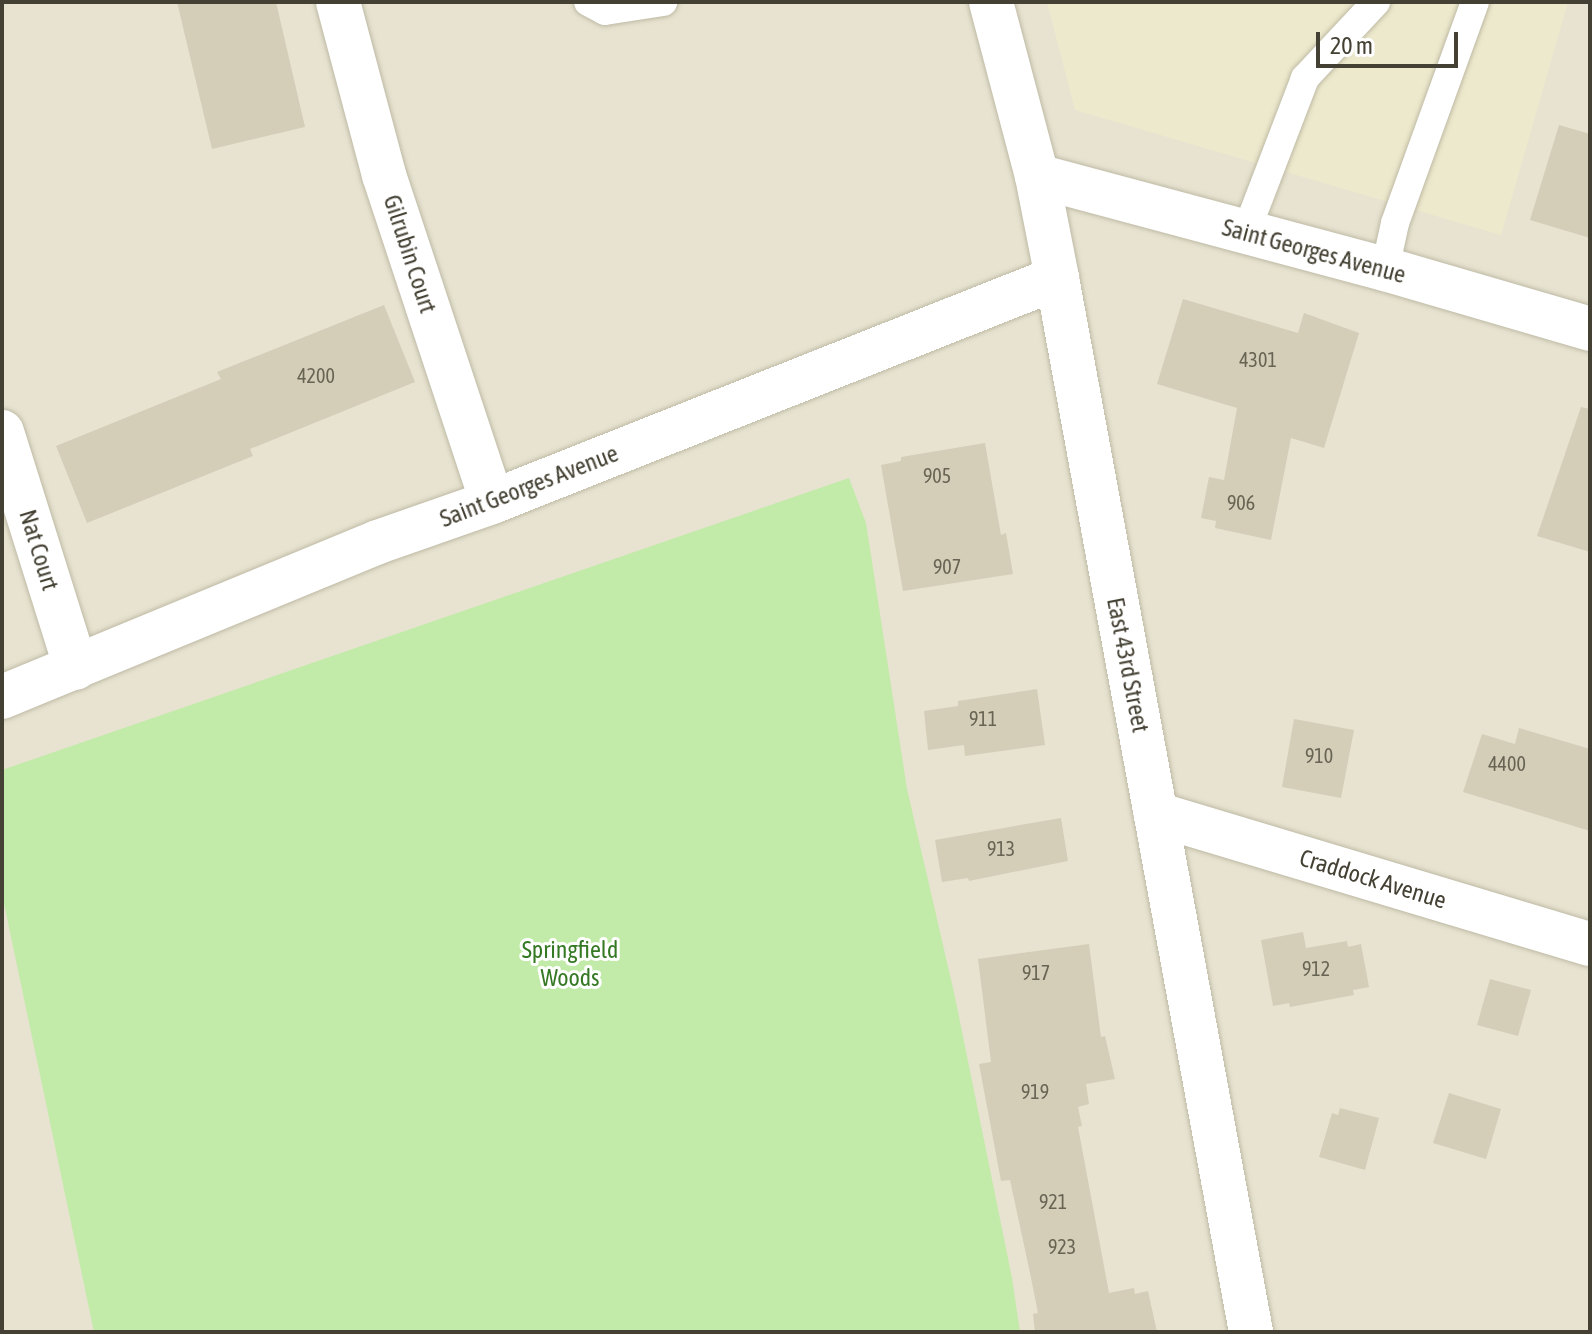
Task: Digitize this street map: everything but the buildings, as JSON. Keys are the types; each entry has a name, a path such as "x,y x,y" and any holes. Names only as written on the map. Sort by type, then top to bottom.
{"street":[{"name":"Gilrubin Court","path":"338,2 384,175 492,502"},
{"name":"East 43rd Street","path":"991,2 1037,176 1057,278 1251,1332"},
{"name":"Saint Georges Avenue","path":"1037,176 1385,269 1590,329"},
{"name":"Saint Georges Avenue","path":"2,697 378,542 492,502 1057,278"},
{"name":"Nat Court","path":"2,432 76,668"},
{"name":"Craddock Avenue","path":"1156,814 1590,944"}],"lane":[{"path":"588,2 605,11 663,2"},
{"path":"1246,232 1305,78 1376,2"},
{"path":"1385,269 1395,223 1475,2"}],"shaded area":[{"path":"2,2 1590,2 1590,1332 2,1332"},
{"path":"1047,2 1568,2 1501,235 1075,110"}],"green space":[{"name":"Springfield Woods","path":"849,478 866,523 907,789 955,997 1012,1278 1020,1332 94,1332 2,894 2,770"}]}
